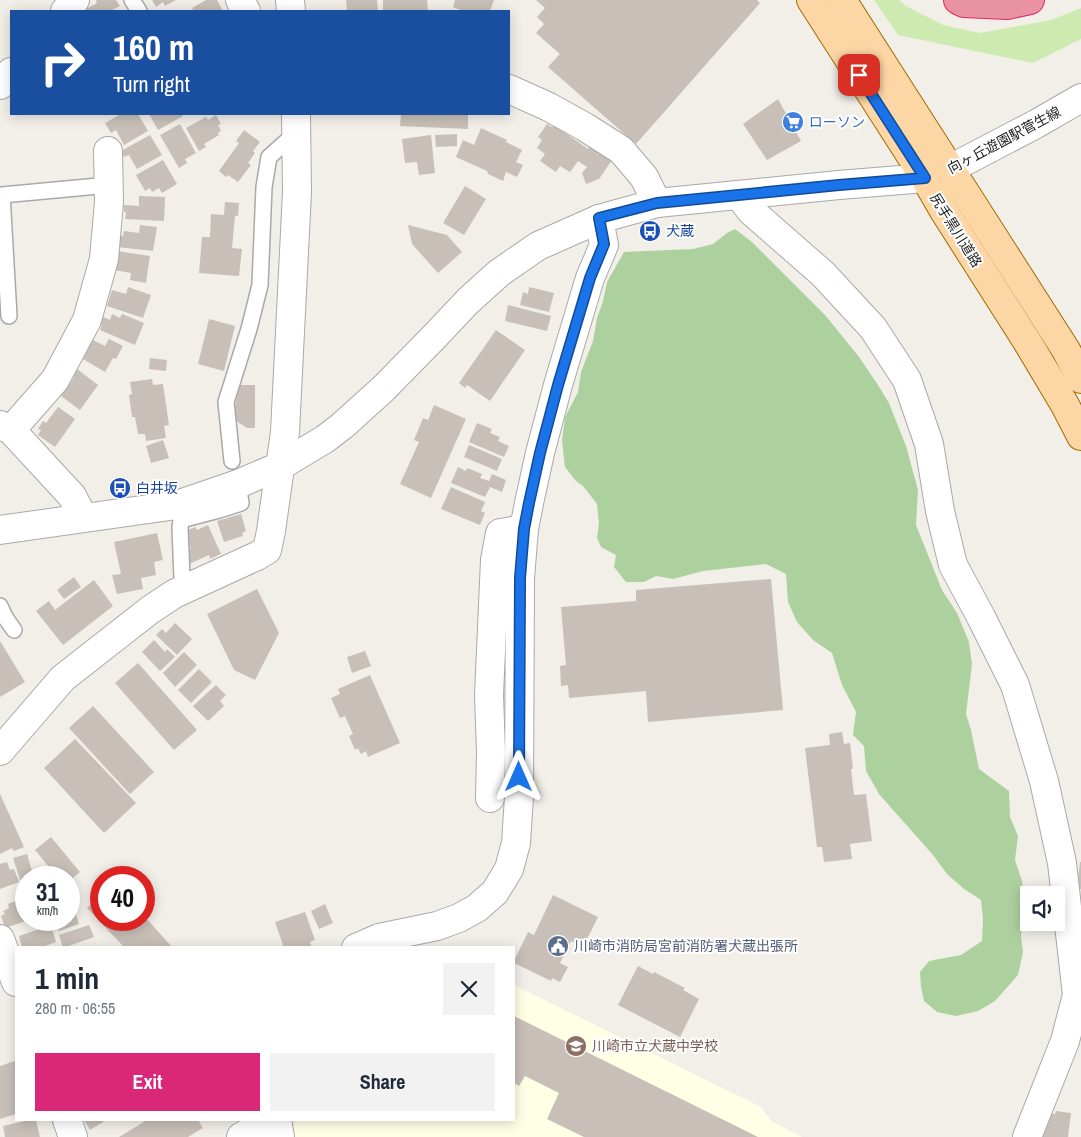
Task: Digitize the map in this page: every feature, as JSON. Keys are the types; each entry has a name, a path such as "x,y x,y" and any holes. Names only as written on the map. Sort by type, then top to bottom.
{"highway":[{"path":"958,0 964,3 1007,5 1030,0"}],"main road":[{"name":"尻手黒川道路","path":"811,0 1066,350 1081,379"},
{"name":"尻手黒川道路","path":"842,0 937,174 944,211 1028,343 1081,436"}],"street":[{"path":"66,10 75,0"},
{"path":"0,85 10,73"},
{"path":"510,89 585,127 621,150 644,177 657,203"},
{"name":"向ヶ丘遊園駅菅生線","path":"937,174 1036,124 1081,98"},
{"path":"0,750 63,678 150,610 180,591 267,550 272,531 285,432 297,192 296,123"},
{"path":"83,517 72,496 5,428 55,380 88,320 104,259 109,202 108,151"},
{"path":"0,530 177,504 235,473 280,466 325,439 342,426 383,389 468,301 499,274 538,246 599,218 657,203 937,174"},
{"path":"739,195 751,211 823,274 873,328 907,380 929,444 940,511 953,565 1015,684 1044,781 1062,863 1079,995 1065,1041 1027,1137"},
{"path":"361,946 379,938 437,926 459,918 477,908 495,892 509,870 516,842 519,797 520,578 524,529 540,453 558,385 590,278 604,244 599,218"},
{"path":"490,798 489,695 495,560 500,533 524,529"},
{"path":"0,939 10,984"},
{"path":"67,1121 73,1137"},
{"path":"241,1137 267,1121"},
{"path":"277,1121 280,1137"}],"lane":[{"path":"180,591 182,578 181,520 241,503 235,473 226,402 249,329 260,285 264,187 269,157 296,123"},
{"path":"9,316 2,195 109,185"},
{"path":"0,606 14,630"}],"shaded area":[{"name":"川崎市立犬蔵中学校","path":"515,985 761,1107 771,1121 802,1137 293,1137 292,1131 296,1121 515,1121"}],"green space":[{"path":"874,0 899,0 906,6 943,25 980,33 1051,20 1081,8 1081,39 1033,63 898,35"},
{"path":"735,229 752,242 826,316 859,357 889,403 906,446 918,490 916,525 942,590 957,613 969,642 972,664 966,714 979,769 1009,791 1010,817 1018,836 1015,860 1023,886 1020,886 1020,931 1022,931 1023,952 1018,975 995,1001 978,1011 956,1016 937,1012 924,1001 920,972 929,961 961,955 982,941 983,919 981,900 964,889 947,874 933,855 879,794 866,771 864,746 853,735 856,712 842,685 832,653 813,640 797,622 788,602 786,574 766,564 703,571 673,579 656,576 644,582 626,582 614,567 616,555 601,547 597,538 599,523 597,504 565,467 562,441 565,417 578,392 581,372 593,341 607,282 624,252 693,249 713,244"}],"building":[{"path":"96,0 116,0 120,6 112,10 86,10 97,3"},
{"path":"152,0 176,0 165,6 163,2 156,7"},
{"path":"206,0 217,0 222,10 193,10 192,8"},
{"path":"346,0 377,0 378,10 347,10"},
{"path":"383,0 427,0 428,10 383,10"},
{"path":"455,0 494,0 490,10 460,10 453,7"},
{"path":"536,0 757,0 760,3 636,144 548,67 560,54 536,33 544,24 537,17 545,8"},
{"path":"778,99 801,141 767,160 743,124"},
{"path":"119,115 139,115 148,131 124,145 116,130 111,133 105,123"},
{"path":"150,115 183,116 158,130"},
{"path":"216,115 221,124 218,125 221,131 218,133 219,135 204,144 206,147 199,151 186,128 206,117 208,120"},
{"path":"401,115 468,115 468,129 400,126"},
{"path":"180,124 196,153 185,159 187,163 179,168 160,135"},
{"path":"547,124 552,127 554,125 588,149 590,145 612,160 599,179 586,184 582,173 587,167 578,161 570,172 560,166 556,172 540,161 545,154 537,148 542,140 538,137"},
{"path":"481,128 507,140 506,142 522,150 516,162 523,165 517,177 506,172 503,181 488,174 487,171 456,157 463,140 474,145"},
{"path":"244,130 260,142 253,151 255,153 248,163 251,165 238,182 228,175 226,177 219,171 239,143 236,141"},
{"path":"457,134 457,146 436,147 435,135"},
{"path":"150,135 162,155 137,169 129,155 124,157 121,151"},
{"path":"431,135 435,173 419,175 417,162 405,163 402,139"},
{"path":"163,160 177,184 162,193 159,188 152,192 150,188 145,191 136,175"},
{"path":"465,186 486,199 464,235 443,223"},
{"path":"139,196 165,197 164,221 125,219 124,205 139,206"},
{"path":"225,202 239,203 238,216 235,216 232,248 242,249 239,276 199,273 202,237 210,237 211,214 224,215"},
{"path":"140,225 157,227 153,251 117,247 118,236 123,236 124,231 139,233"},
{"path":"408,225 447,235 462,252 438,273 412,244"},
{"path":"117,251 150,256 146,283 130,280 131,273 114,270"},
{"path":"128,287 151,295 143,318 107,306 112,290 126,294"},
{"path":"529,287 554,293 549,312 520,305 523,292 528,294"},
{"path":"508,305 551,316 547,331 505,321"},
{"path":"112,314 120,318 122,314 144,323 135,345 100,330 102,325 98,323 101,316 110,320"},
{"path":"209,319 235,326 224,371 198,364"},
{"path":"496,330 525,350 490,401 467,385 465,388 459,383"},
{"path":"109,339 123,346 116,359 113,358 105,372 83,359 93,340 105,346"},
{"path":"150,358 167,360 166,371 149,369"},
{"path":"77,369 98,385 80,410 61,396 74,378 72,376"},
{"path":"152,379 153,385 163,384 169,425 164,426 166,438 146,441 145,434 138,434 135,417 132,417 129,395 132,394 130,382"},
{"path":"239,385 255,385 255,428 247,428 233,419"},
{"path":"434,405 466,419 431,498 400,484 419,442 414,440 423,418 428,420"},
{"path":"58,407 75,419 55,447 38,435 41,430 38,429 43,421 46,423"},
{"path":"477,423 492,429 490,433 500,437 498,441 509,446 504,457 469,442"},
{"path":"163,440 169,458 151,463 146,446"},
{"path":"469,445 502,459 497,471 464,457"},
{"path":"458,467 466,471 467,468 482,474 480,478 489,481 492,474 506,480 502,492 490,487 485,497 451,483"},
{"path":"451,487 485,502 481,511 485,513 480,525 441,509"},
{"path":"241,514 246,531 242,533 243,536 224,542 217,521"},
{"path":"208,525 221,554 210,559 209,555 189,564 183,552 191,548 184,534 195,527 197,530"},
{"path":"157,533 163,560 154,562 156,575 141,578 143,589 117,594 112,575 121,574 114,542"},
{"path":"74,577 81,587 64,599 57,590"},
{"path":"771,579 783,710 648,722 646,691 569,698 568,685 561,686 560,666 566,665 561,607 636,601 636,590"},
{"path":"94,580 113,606 63,645 36,611 49,601 55,610"},
{"path":"257,589 279,633 255,680 234,670 207,614"},
{"path":"175,623 192,639 177,655 156,635 162,629 166,633"},
{"path":"154,640 165,652 167,649 175,657 160,671 142,652"},
{"path":"0,641 25,682 0,697"},
{"path":"365,651 371,666 352,673 347,657"},
{"path":"184,652 197,665 175,687 163,673"},
{"path":"138,663 197,730 174,750 115,683"},
{"path":"199,669 212,682 191,703 178,690"},
{"path":"370,675 400,743 368,757 366,751 361,754 358,748 355,750 349,736 353,734 345,716 340,718 331,698 340,694 338,689"},
{"path":"216,685 226,695 220,701 224,706 208,721 193,706"},
{"path":"93,706 154,772 130,794 69,728"},
{"path":"842,732 844,744 850,743 854,795 866,794 872,841 850,844 852,859 824,862 822,847 817,847 805,748 830,745 829,734"},
{"path":"75,739 136,803 104,833 44,768"},
{"path":"0,794 24,847 14,851 12,848 0,854"},
{"path":"51,837 75,866 48,866 35,850"},
{"path":"27,854 31,866 16,866 13,858"},
{"path":"7,862 10,870 14,869 15,883 0,889 0,864"},
{"path":"1080,862 1081,889 1077,889"},
{"path":"553,895 598,917 583,947 571,941 560,963 568,967 560,982 552,978 551,981 515,963 515,959 528,932 534,935"},
{"path":"15,901 15,925 5,928 1,916 5,914 3,911 9,908 8,904"},
{"path":"325,904 333,923 319,929 311,911"},
{"path":"305,912 315,940 310,942 311,946 283,946 275,922"},
{"path":"89,925 94,937 69,946 62,946 59,935 71,931 80,931 80,928"},
{"path":"155,928 171,946 123,946 109,931 155,931"},
{"path":"34,931 53,931 56,942 45,946 22,946 19,936"},
{"path":"638,966 685,988 683,990 699,999 680,1037 618,1005"},
{"path":"515,1016 758,1137 584,1137 547,1119 559,1093 525,1076 519,1086 515,1084"},
{"path":"15,1061 15,1114 0,1119 0,1066"},
{"path":"1056,1111 1071,1113 1068,1137 1033,1137 1039,1112 1055,1114"},
{"path":"25,1121 36,1121 40,1137 5,1137 3,1126"},
{"path":"85,1121 104,1121 90,1130"},
{"path":"145,1121 199,1121 203,1128 188,1137 119,1137"}],"place":[{"name":"ローソン","path":"793,122"},
{"name":"犬蔵","path":"650,231"},
{"name":"白井坂","path":"120,488"},
{"name":"川崎市消防局宮前消防署犬蔵出張所","path":"558,946"},
{"name":"川崎市立犬蔵中学校","path":"576,1046"}],"route":[{"path":"519,777 520,578 524,529 540,453 558,385 590,278 604,244 599,218 657,203 925,178 859,75"}]}
